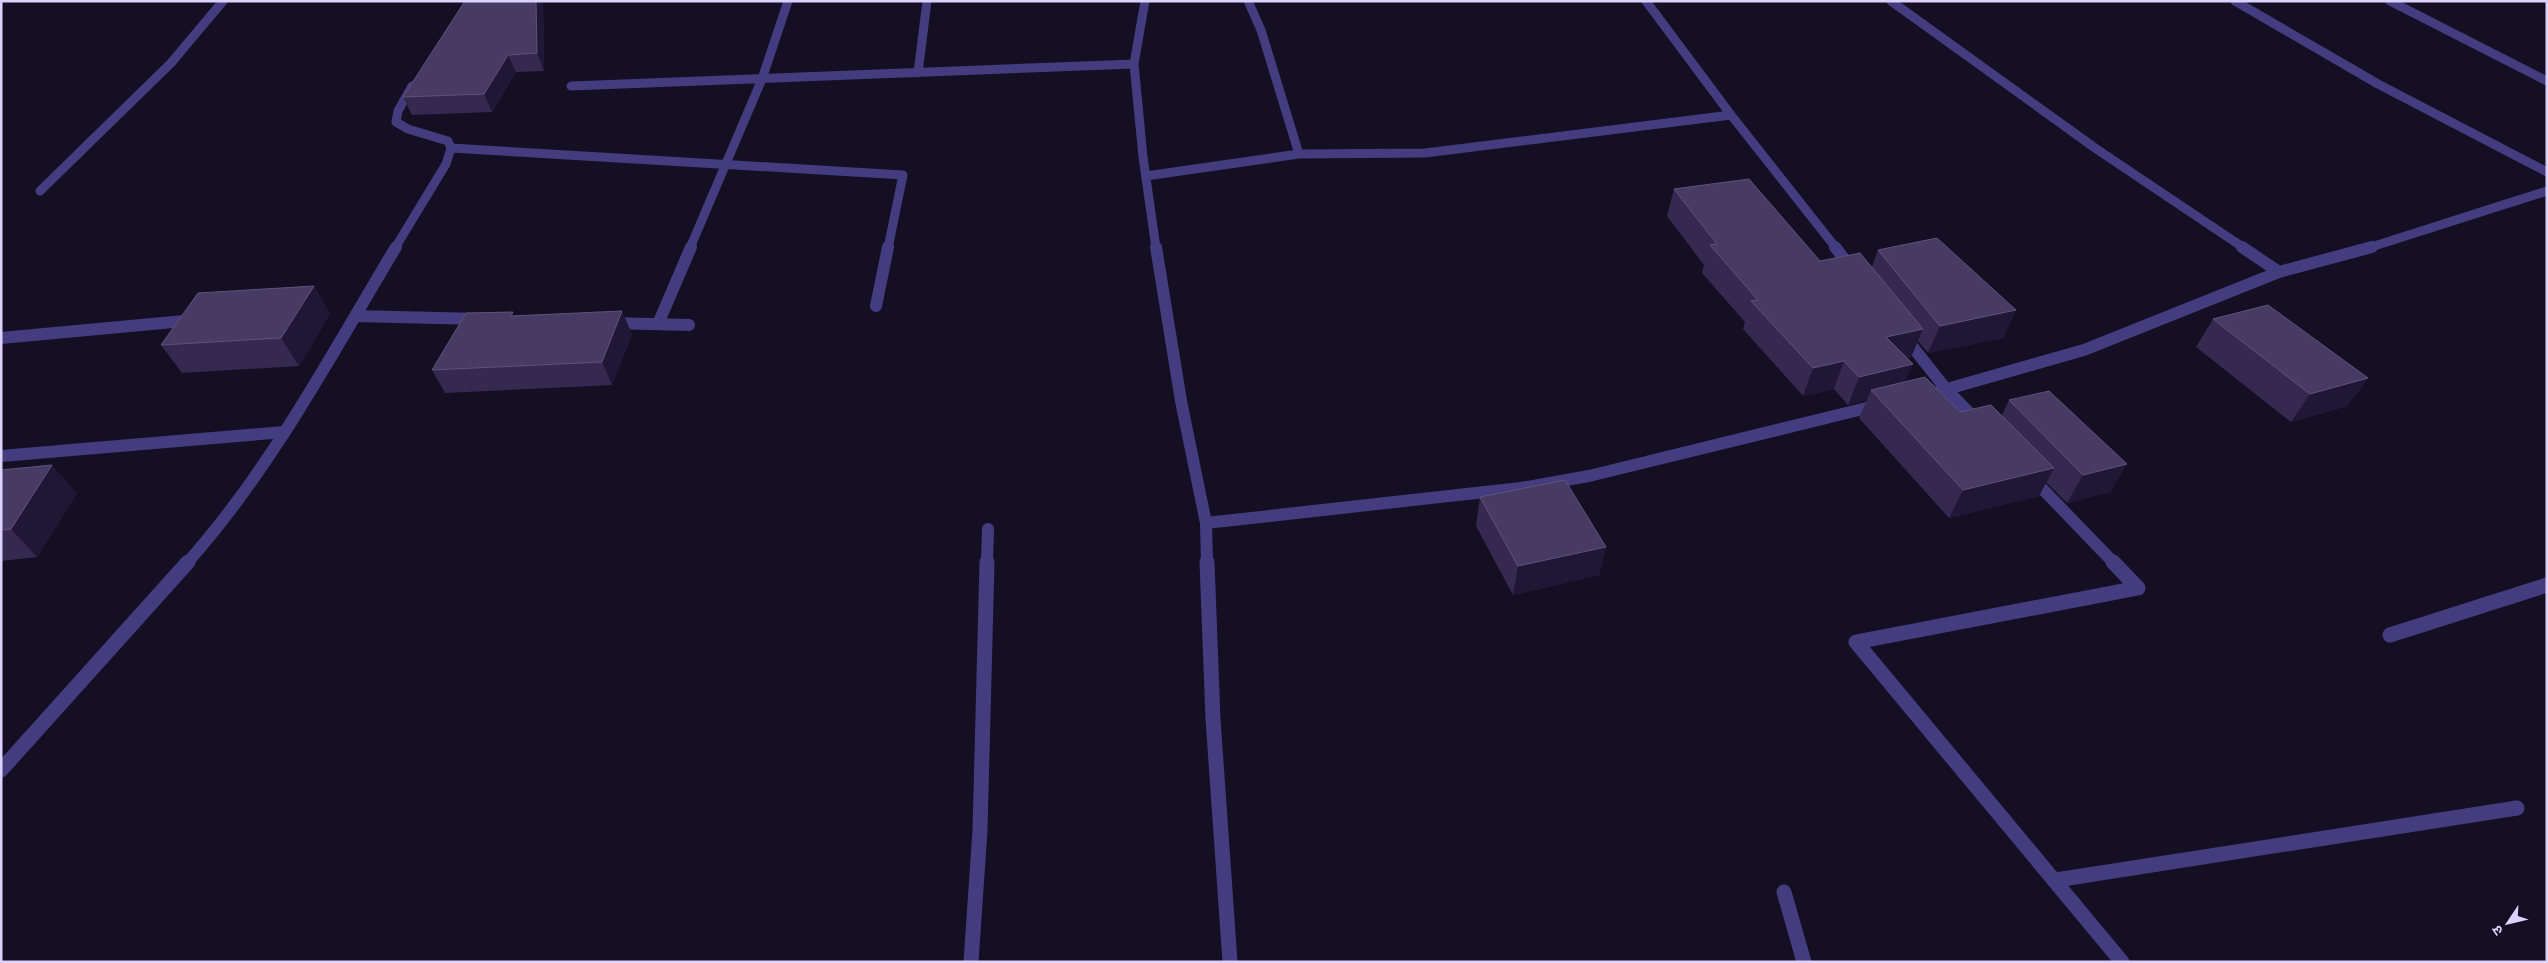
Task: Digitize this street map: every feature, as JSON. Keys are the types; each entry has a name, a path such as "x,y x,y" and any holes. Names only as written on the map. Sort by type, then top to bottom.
{"street":[{"path":"40,191 171,63 223,1"},
{"path":"658,324 762,80 788,1"},
{"path":"918,73 927,1"},
{"path":"1145,1 1134,64 1146,176 1181,401 1206,523 1212,719 1230,962"},
{"path":"1248,1 1261,30 1299,154"},
{"path":"1646,1 1731,114 1860,279"},
{"path":"1890,1 2095,148 2279,272"},
{"path":"2235,1 2378,84 2547,172"},
{"path":"2390,1 2547,81"},
{"path":"571,86 1134,64"},
{"path":"1,770 217,529 254,479 355,316 446,164 451,148 448,141 439,136 404,130 396,122 398,111 421,72"},
{"path":"1146,176 1299,154 1425,153 1731,114"},
{"path":"451,148 903,175 876,306"},
{"path":"1927,394 2084,350 2279,272 2337,258 2547,191"},
{"path":"355,316 491,320"},
{"path":"1,338 210,318"},
{"path":"599,323 689,325"},
{"path":"1897,326 1946,389 1988,432"},
{"path":"1206,523 1521,488 1588,476 1889,403"},
{"path":"1,456 284,432"},
{"path":"2022,467 2138,588 1856,642 2056,880 2122,962"},
{"path":"970,962 980,830 988,530"},
{"path":"2390,635 2547,585"},
{"path":"2056,880 2517,808"},
{"path":"1784,892 1804,962"}],"building":[{"path":"465,1 536,1 537,53 508,55 484,94 403,97"},
{"path":"1749,179 1820,261 1860,253 1923,329 1886,337 1913,364 1859,377 1844,361 1813,368 1751,301 1758,300 1710,245 1717,244 1674,189"},
{"path":"1937,238 2016,310 1940,326 1878,250"},
{"path":"314,286 281,338 161,345 198,293"},
{"path":"2268,305 2368,378 2310,394 2213,319"},
{"path":"622,311 602,362 432,370 466,313 513,312 511,316"},
{"path":"1925,377 1960,412 1991,405 2054,468 1963,490 1871,390"},
{"path":"2049,391 2127,464 2083,475 2009,400"},
{"path":"52,465 11,529 1,530 1,470"},
{"path":"1565,480 1606,547 1518,566 1480,497"}]}
